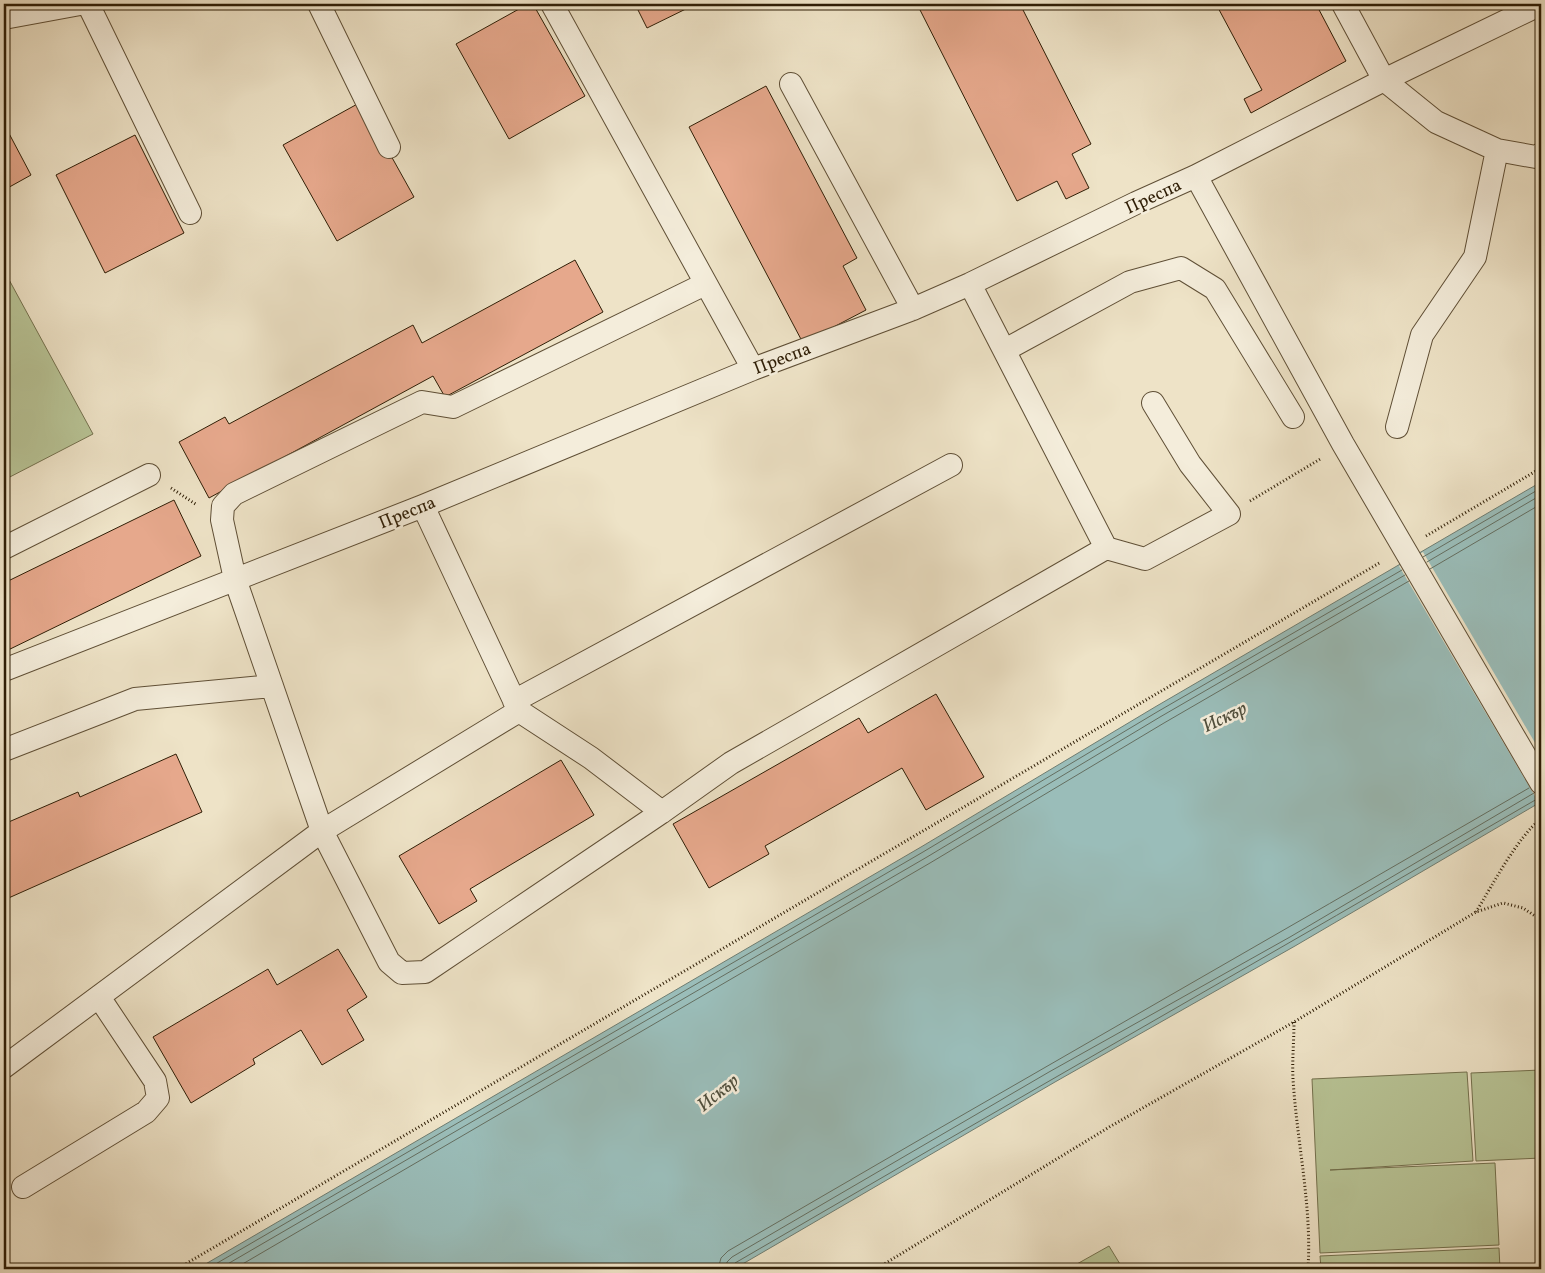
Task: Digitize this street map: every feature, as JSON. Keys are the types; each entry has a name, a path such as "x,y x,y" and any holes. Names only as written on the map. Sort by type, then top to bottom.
{"street":[{"path":"4,18 80,4"},
{"path":"88,4 190,213"},
{"path":"319,4 388,147"},
{"path":"552,4 753,369"},
{"path":"1343,4 1384,80 1436,122 1496,150 1536,157 1541,154"},
{"name":"Преспа","path":"4,670 423,506 753,369 913,308 970,284 1136,203 1196,176 1384,80 1541,4"},
{"path":"791,84 913,308"},
{"path":"1397,427 1422,335 1475,257 1496,150"},
{"path":"1196,176 1343,444 1541,783"},
{"path":"1005,350 1130,282 1181,268 1215,289 1294,417"},
{"path":"705,284 453,407 422,402 234,494 223,506 222,520 235,579 322,832 390,962 402,974 425,972 662,812 731,762 1106,548 1145,559 1229,514 1190,464 1153,403"},
{"path":"970,284 1106,548"},
{"path":"4,1067 322,832 517,706 951,465"},
{"path":"4,548 149,475"},
{"path":"423,506 517,706 591,758 662,812"},
{"path":"4,750 135,699 272,686"},
{"path":"23,1187 146,1112 158,1098 155,1081 99,997"}],"path":[{"path":"1229,514 1343,444"},
{"path":"177,1269 1408,553 1541,468"},
{"path":"149,475 222,520"},
{"path":"1476,912 1516,848 1535,823 1541,819"},
{"path":"876,1269 1110,1126 1294,1022 1476,912 1503,903 1523,908 1541,920"},
{"path":"1294,1022 1293,1078 1304,1178 1309,1252 1308,1269"}],"green space":[{"path":"7,276 93,434 4,480 4,277"},
{"path":"1541,1070 1541,1158 1476,1161 1471,1073"},
{"path":"1467,1072 1473,1161 1330,1170 1495,1163 1499,1245 1320,1253 1312,1079"},
{"path":"1109,1246 1123,1269 1068,1269"},
{"path":"1499,1248 1500,1269 1321,1269 1320,1256"}],"water":[{"name":"Искър","path":"1541,482 1541,802 734,1269 197,1269 921,847 1155,707"}],"pier":[{"path":"1423,552 1541,753 1541,802 1539,803 1399,566"}],"building":[{"path":"528,4 533,4 585,96 509,139 456,44"},
{"path":"635,4 696,4 647,28"},
{"path":"917,4 1020,4 1091,144 1072,154 1089,188 1066,199 1057,181 1017,201"},
{"path":"1216,4 1316,4 1346,61 1251,113 1244,99 1262,90"},
{"path":"766,86 857,258 843,266 866,310 803,343 689,127"},
{"path":"361,102 414,197 337,241 283,145"},
{"path":"4,124 31,175 4,190"},
{"path":"135,135 184,233 105,273 56,175"},
{"path":"575,260 603,312 445,397 433,376 209,498 179,442 225,417 229,424 413,325 422,343"},
{"path":"174,500 201,556 4,652 4,583"},
{"path":"936,694 984,777 926,810 902,768 765,846 769,854 709,888 673,824 859,718 868,733"},
{"path":"176,754 202,812 4,900 4,824 78,792 80,797"},
{"path":"561,760 594,815 470,889 477,901 439,924 399,856"},
{"path":"338,949 367,997 347,1010 364,1040 322,1065 301,1030 253,1059 255,1064 191,1103 153,1037 268,969 277,985"}]}
